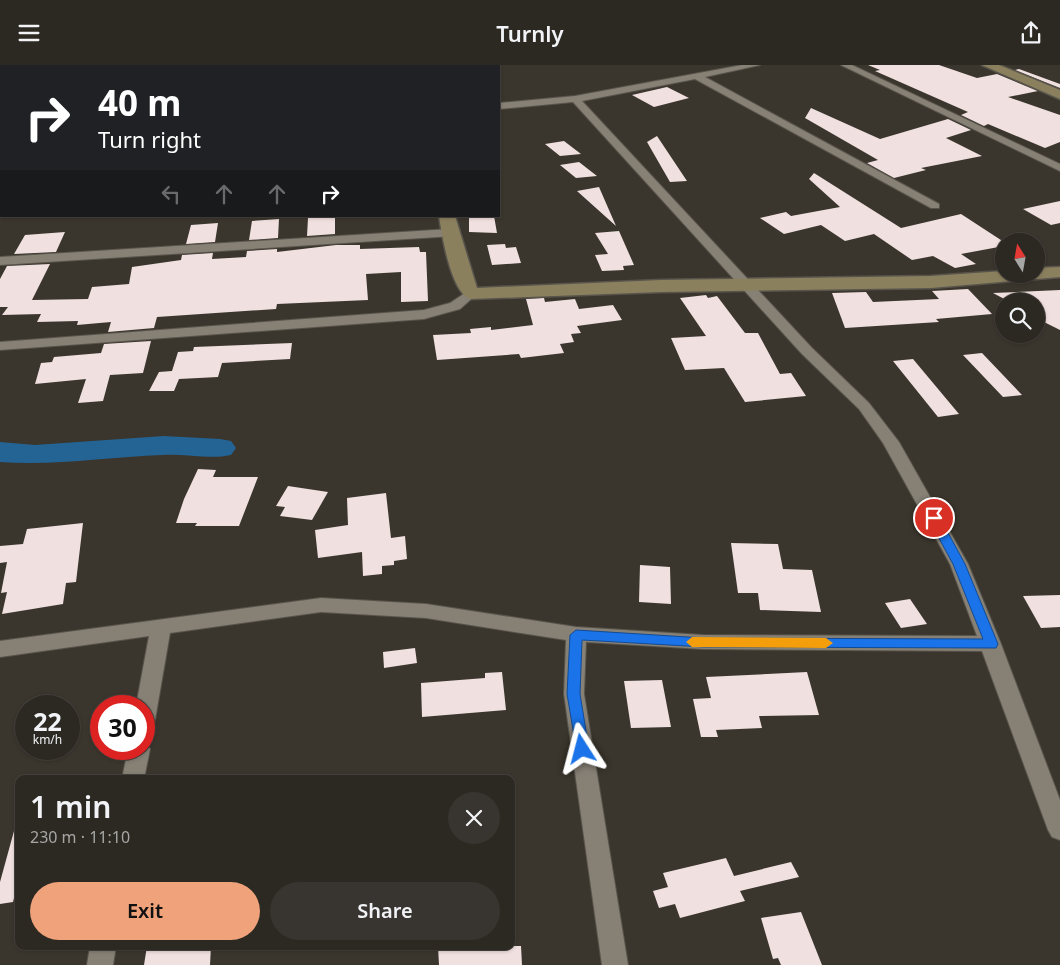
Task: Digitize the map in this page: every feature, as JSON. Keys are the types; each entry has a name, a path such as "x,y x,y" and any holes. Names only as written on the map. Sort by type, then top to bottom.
{"street":[{"path":"500,106 575,99 756,65"},
{"path":"845,65 1060,168"},
{"path":"988,65 1060,95"},
{"path":"698,77 935,206"},
{"path":"575,99 746,285 864,407 891,442 959,564 991,644 1060,830"},
{"path":"0,261 448,225 466,287 471,293 931,282 1058,274"},
{"path":"0,346 391,319 451,309 464,302 471,293"},
{"path":"0,649 321,605 426,611 576,635 704,642 991,644"},
{"path":"149,695 161,626"},
{"path":"576,635 574,694 615,965"},
{"path":"134,775 137,760"},
{"path":"100,965 102,950"}],"building":[{"path":"868,65 939,65 977,78 997,74 1038,91 1008,97 1060,115 1060,142 1045,148 988,124 984,126 961,115 968,112 875,71 880,70"},
{"path":"1019,69 1060,84 1060,88 1015,70"},
{"path":"667,87 689,98 654,107 632,95"},
{"path":"811,108 880,139 948,119 971,130 946,138 982,156 921,168 926,170 894,178 867,163 878,160 805,118"},
{"path":"657,136 687,181 670,182 647,142"},
{"path":"564,141 581,154 560,156 545,144"},
{"path":"579,162 597,176 576,178 560,165"},
{"path":"814,173 901,228 961,214 995,236 995,248 961,254 976,264 955,268 933,256 912,260 874,234 845,241 821,225 784,234 760,218 786,212 791,216 840,207 809,179"},
{"path":"599,187 616,226 577,191"},
{"path":"1060,201 1060,223 1051,225 1023,209"},
{"path":"335,217 335,234 307,236 308,218"},
{"path":"469,217 494,217 497,233 469,232"},
{"path":"279,219 278,238 249,240 252,221"},
{"path":"218,223 215,242 186,244 191,225"},
{"path":"619,231 634,265 623,266 624,270 602,271 595,255 608,254 595,233"},
{"path":"65,232 56,252 14,254 25,235"},
{"path":"505,244 506,248 516,247 521,263 492,265 487,245"},
{"path":"336,245 360,245 360,249 419,247 420,252 426,252 428,301 401,302 401,272 366,274 368,300 277,304 276,309 157,317 154,328 108,332 111,322 77,325 78,321 37,322 41,314 2,315 8,307 0,307 0,279 7,266 50,264 32,300 88,299 92,287 129,284 132,267 181,260 182,255 213,253 212,259 246,257 247,251 277,249 277,252"},
{"path":"968,289 992,314 936,319 939,322 845,328 832,293 866,292 873,302 939,299 932,291"},
{"path":"1060,290 1060,330 1045,323 1045,293 993,293"},
{"path":"706,295 708,298 717,296 745,333 758,333 780,374 791,373 806,396 745,402 724,368 685,370 671,338 706,336 680,298"},
{"path":"544,298 545,302 575,299 579,309 613,305 622,320 577,326 581,333 571,334 574,342 560,344 564,353 521,358 519,354 437,360 433,335 471,333 470,329 491,327 491,330 533,325 526,299"},
{"path":"151,341 143,373 110,375 103,401 78,403 86,379 35,384 41,363 52,362 54,357 101,353 104,344"},
{"path":"292,343 290,359 222,363 218,377 179,379 174,391 149,391 159,372 172,371 178,352 193,351 194,347"},
{"path":"982,353 1022,395 1003,397 963,355"},
{"path":"913,359 959,414 938,417 893,361"},
{"path":"198,469 216,470 213,477 258,477 239,526 195,526 197,523 176,523 184,499"},
{"path":"288,486 328,492 312,520 280,516 285,507 276,506"},
{"path":"386,493 391,538 405,536 407,559 394,561 394,565 382,566 382,574 363,576 362,552 318,558 315,530 348,525 347,498"},
{"path":"83,523 76,582 66,583 63,604 2,614 7,592 1,593 7,562 0,563 0,546 23,544 27,529"},
{"path":"731,543 778,544 783,569 812,570 821,612 760,610 758,593 738,593"},
{"path":"640,565 670,567 671,604 639,602"},
{"path":"1060,595 1060,627 1041,628 1023,596"},
{"path":"910,599 927,624 901,628 885,603"},
{"path":"415,648 417,663 384,668 383,652"},
{"path":"502,672 506,710 422,717 421,683 485,678 485,673"},
{"path":"807,672 819,715 759,716 762,728 716,730 718,737 701,737 693,699 711,698 706,677"},
{"path":"662,680 671,727 631,728 624,681"},
{"path":"15,831 15,894 13,902 0,904 0,882"},
{"path":"726,858 734,876 791,862 799,877 740,891 745,901 680,918 675,904 659,908 653,891 668,887 663,873"},
{"path":"801,912 822,965 781,965 778,958 773,959 761,918"},
{"path":"515,946 521,946 522,965 439,965 438,950 515,950"},
{"path":"146,950 211,950 210,965 144,965"}],"waterway":[{"path":"0,452 35,455 164,445 220,448"}],"slow traffic":[{"path":"692,642 826,643"}],"route":[{"path":"582,749 574,694 576,635 704,642 991,644 959,564 934,518"}]}
